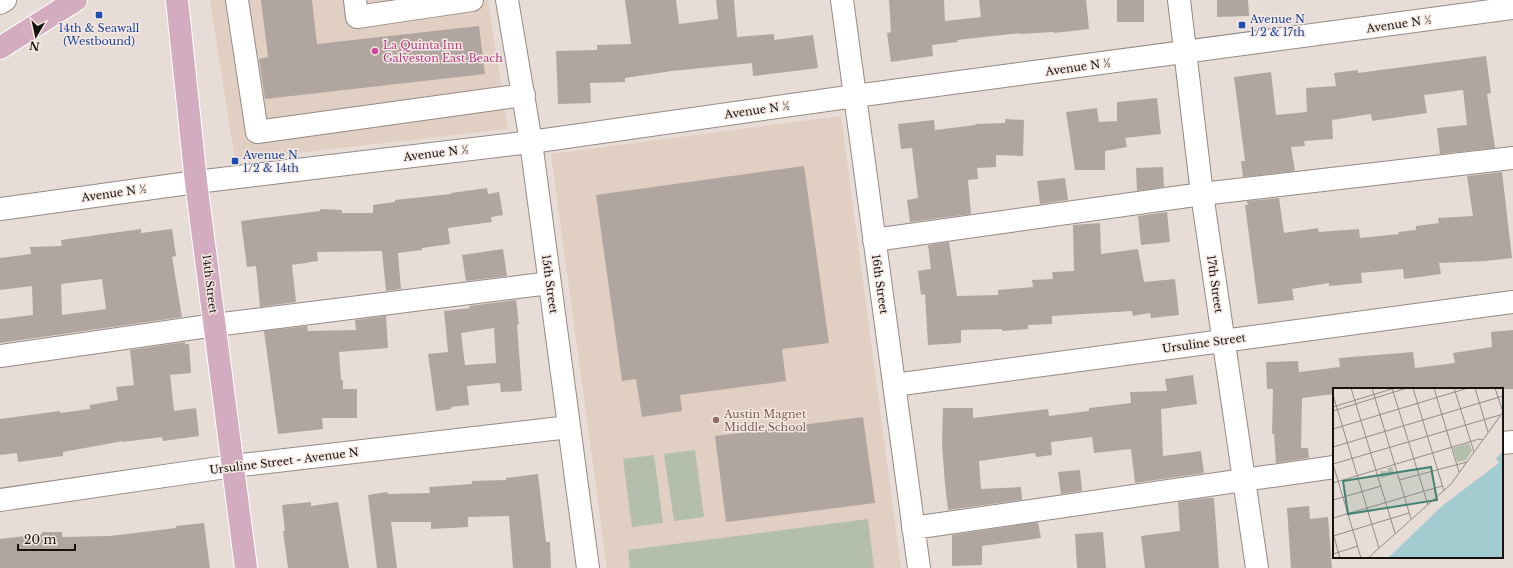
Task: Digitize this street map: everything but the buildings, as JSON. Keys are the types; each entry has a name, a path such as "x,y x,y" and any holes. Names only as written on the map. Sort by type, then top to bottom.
{"main road":[{"path":"0,48 76,0"},
{"name":"14th Street","path":"177,0 196,182 246,568"}],"street":[{"path":"0,3 5,0"},
{"path":"237,0 257,132 524,95"},
{"path":"355,0 357,16 472,0"},
{"name":"15th Street","path":"507,0 531,142 588,568"},
{"name":"16th Street","path":"842,0 919,568"},
{"name":"17th Street","path":"1179,0 1202,194 1257,568"},
{"name":"Avenue N ½","path":"0,209 196,182 531,142 855,96 1513,8"},
{"path":"874,240 1202,194 1513,158"},
{"path":"0,356 215,325 550,283"},
{"name":"Ursuline Street","path":"894,385 1513,302"},
{"name":"Ursuline Street - Avenue N","path":"0,500 233,466 569,427"},
{"path":"1503,443 1513,442"},
{"path":"913,528 1333,467"}],"shaded area":[{"path":"210,0 488,0 508,129 235,160"},
{"path":"841,116 901,568 607,568 551,154"}],"green space":[{"path":"695,450 704,517 674,521 664,454"},
{"path":"654,455 663,523 632,527 623,459"},
{"path":"868,519 874,568 630,568 628,550"}],"place":[{"name":"14th & Seawall (Westbound)","path":"99,15"},
{"name":"Avenue N 1/2 & 17th","path":"1242,25"},
{"name":"La Quinta Inn Galveston East Beach","path":"375,51"},
{"name":"Avenue N 1/2 & 14th","path":"235,161"},
{"name":"Austin Magnet Middle School","path":"716,420"}]}
